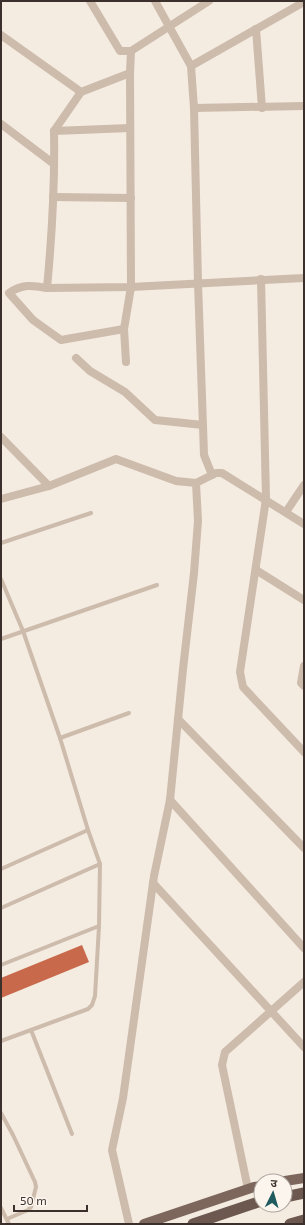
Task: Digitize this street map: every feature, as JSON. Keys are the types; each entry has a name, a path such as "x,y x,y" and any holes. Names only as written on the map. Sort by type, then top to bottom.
{"highway":[{"path":"293,1195 304,1193"},
{"path":"193,1224 253,1204"},
{"path":"290,1224 304,1220"}],"main road":[{"path":"293,1180 304,1178"},
{"path":"144,1224 253,1188"}],"street":[{"path":"90,1 120,51 131,51 209,1"},
{"path":"155,1 191,66 194,108 204,455 212,474"},
{"path":"191,66 304,2"},
{"path":"256,29 262,108"},
{"path":"1,35 80,92"},
{"path":"126,362 124,329 131,287 131,51"},
{"path":"47,288 52,237 54,131 80,92 130,73"},
{"path":"194,108 262,108 304,106"},
{"path":"1,124 54,164"},
{"path":"54,131 130,128"},
{"path":"53,197 131,198"},
{"path":"124,329 61,340 33,320 9,293 16,288 31,285 47,288 131,287 261,279 304,278"},
{"path":"261,279 266,500 240,672 243,687 304,752"},
{"path":"76,358 90,371 125,392 155,420 203,425"},
{"path":"1,437 49,486"},
{"path":"1,499 49,486 116,459 176,480 196,482 212,474 222,473 304,524"},
{"path":"129,1224 112,1150 123,1098 153,883 170,800 194,573 197,529 196,482"},
{"path":"286,512 304,485"},
{"path":"256,570 304,600"},
{"path":"304,666 301,683 304,686"},
{"path":"178,719 304,848"},
{"path":"170,800 304,948"},
{"path":"153,883 304,1047"},
{"path":"248,1189 222,1065 225,1052 304,982"}],"lane":[{"path":"1,543 91,513"},
{"path":"1,578 23,631 60,738 100,864 99,926 95,996 92,1006 88,1009 1,1041"},
{"path":"1,639 157,584"},
{"path":"60,738 129,713"},
{"path":"1,869 88,830"},
{"path":"1,908 100,864"},
{"path":"1,965 99,926"},
{"path":"31,1030 72,1134"},
{"path":"1,1113 13,1135 36,1187 31,1207 28,1210 7,1219"},
{"path":"1,1208 9,1224"}],"building":[{"path":"82,945 89,962 1,998 1,978"}]}
